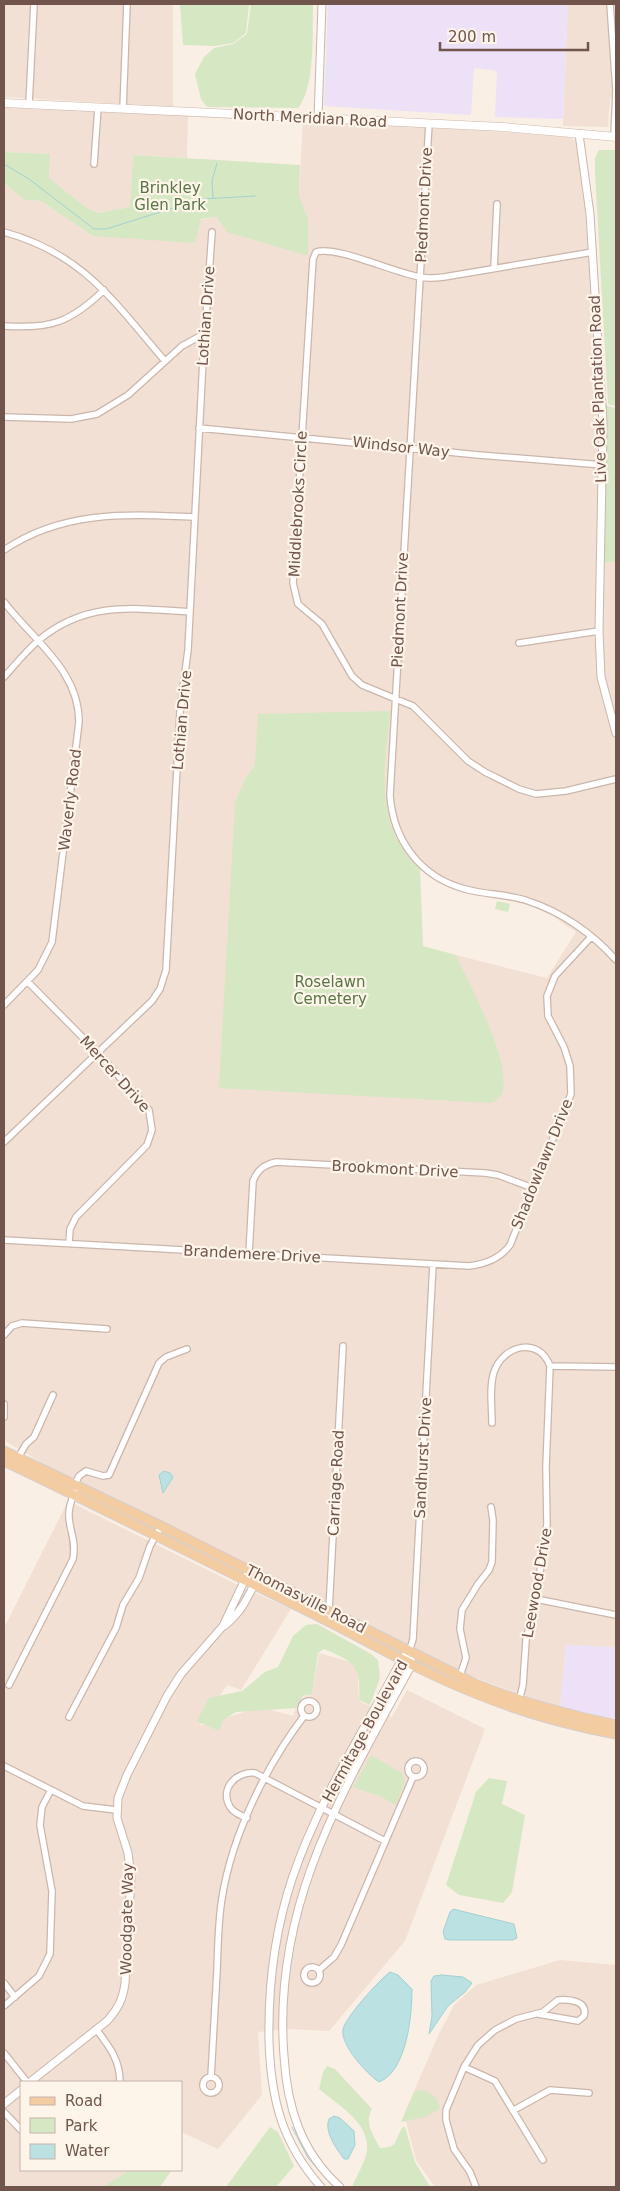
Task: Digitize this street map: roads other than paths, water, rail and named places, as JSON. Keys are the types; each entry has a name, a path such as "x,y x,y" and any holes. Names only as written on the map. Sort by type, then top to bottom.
{"main road":[{"name":"North Meridian Road","path":"4,103 503,127 615,137"},
{"name":"Thomasville Road","path":"4,1451 74,1489 249,1571 409,1652 518,1704 566,1724 616,1734"},
{"name":"Thomasville Road","path":"4,1461 74,1489"},
{"name":"Thomasville Road","path":"159,1530 245,1580 474,1693 616,1725"}],"street":[{"path":"29,104 34,4"},
{"path":"123,109 127,4"},
{"path":"318,118 322,4"},
{"path":"610,4 616,90 615,137"},
{"path":"94,164 98,108"},
{"name":"Piedmont Drive","path":"429,123 390,805 398,835 413,857 428,871 446,882 466,890 510,896 538,904 565,918 591,937 616,960"},
{"name":"Live Oak Plantation Road","path":"579,134 593,252 597,350 603,423 601,678 616,733"},
{"path":"494,268 498,204"},
{"path":"4,232 38,243 56,252 85,272 104,290 165,361"},
{"name":"Lothian Drive","path":"4,1142 152,1001 160,988 166,970 180,712 188,650 204,334 212,232"},
{"name":"Middlebrooks Circle","path":"593,252 444,277 420,277 326,251 319,251 316,254 313,259 307,326 292,575 296,600 322,624 352,676 362,685 395,698 418,711 468,761 519,789 536,794 554,793 616,779"},
{"path":"4,326 37,328 59,322 77,313 104,290"},
{"path":"4,416 71,419 93,415 126,397 182,346 204,334"},
{"name":"Windsor Way","path":"199,428 506,458 603,465"},
{"path":"4,550 43,531 90,517 129,514 195,517"},
{"name":"Waverly Road","path":"4,602 38,640 70,682 77,700 79,722 54,934 43,962 28,982 4,1005"},
{"path":"4,677 38,640 80,615 95,611 139,608 190,612"},
{"path":"519,643 600,631"},
{"name":"Shadowlawn Drive","path":"499,1256 510,1245 568,1104 572,1086 567,1057 548,1016 548,996 555,976 591,937"},
{"name":"Mercer Drive","path":"28,982 97,1052 149,1110 152,1130 143,1151 91,1201 71,1224 69,1243"},
{"name":"Brookmont Drive","path":"249,1254 252,1191 257,1172 262,1167 276,1162 498,1175 533,1188"},
{"name":"Brandemere Drive","path":"4,1240 433,1264 482,1264 499,1256"},
{"name":"Sandhurst Drive","path":"409,1652 414,1630 433,1264"},
{"path":"4,1335 12,1326 22,1323 107,1329"},
{"name":"Carriage Road","path":"325,1620 329,1610 343,1346"},
{"path":"492,1423 494,1372 507,1355 520,1346 525,1346 542,1353 550,1366 616,1367"},
{"path":"9,1685 73,1559 74,1542 68,1516 69,1505 79,1476 86,1472 103,1476 109,1475 159,1363 166,1357 187,1349"},
{"name":"Leewood Drive","path":"518,1704 523,1685 526,1640 536,1598 548,1524 546,1467 550,1366"},
{"path":"18,1458 26,1444 34,1437 53,1395"},
{"path":"4,1404 4,1417"},
{"path":"460,1676 466,1658 460,1629 462,1610 478,1584 490,1570 492,1562 493,1520 491,1507"},
{"path":"69,1716 116,1628 123,1605 139,1578 150,1546 159,1530"},
{"name":"Woodgate Way","path":"223,1626 249,1571"},
{"name":"Woodgate Way","path":"30,2081 96,2029 118,2008 124,1994 125,1984 131,1877 128,1853 118,1825 116,1810 118,1798 127,1775 167,1696 181,1674 223,1626 235,1618 258,1576"},
{"path":"536,1598 616,1615"},
{"name":"Hermitage Boulevard","path":"321,2187 297,2156 281,2123 273,2094 269,2024 271,1979 281,1920 293,1877 322,1808 402,1659 409,1652"},
{"name":"Hermitage Boulevard","path":"340,2187 329,2177 310,2151 293,2117 286,2085 282,2041 285,1977 297,1912 310,1866 332,1814 412,1664 409,1652"},
{"path":"211,2077 222,1899 234,1850 265,1779 285,1742 304,1716"},
{"path":"4,1766 83,1806 116,1810"},
{"path":"247,1818 235,1813 230,1806 227,1795 230,1783 241,1774 249,1772 386,1841"},
{"path":"319,1970 334,1957 341,1945 412,1777"},
{"path":"4,2006 39,1976 50,1954 52,1891 40,1825 42,1807 51,1790"},
{"path":"4,1983 15,1997"},
{"path":"476,2187 470,2172 454,2149 446,2120 446,2110 464,2067 478,2045 495,2030 516,2019 538,2014 549,2008 554,2002 562,1999 578,2002 585,2009 584,2016 578,2021 538,2014"},
{"path":"96,2029 114,2053 120,2081"},
{"path":"4,2052 28,2081"},
{"path":"464,2067 495,2082 514,2110 543,2160"},
{"path":"514,2110 550,2090 560,2089 589,2093"},
{"path":"4,2104 20,2091"},
{"path":"4,2112 20,2129"}],"water":[{"path":"164,1471 170,1473 173,1477 163,1493 159,1475"},
{"path":"453,1909 514,1924 517,1938 513,1940 445,1939 443,1932 450,1912"},
{"path":"390,1972 398,1975 412,1989 411,2013 402,2055 388,2076 379,2082 368,2073 350,2051 343,2036 343,2029 350,2016 364,1999"},
{"path":"434,1976 463,1977 472,1983 465,1992 448,2006 429,2034 432,2016 431,1981"},
{"path":"334,2116 340,2118 354,2131 355,2145 348,2159 344,2159 329,2134 329,2119"}],"waterway":[{"path":"213,198 212,181 217,163"},
{"path":"4,164 29,179 94,229 106,229 202,199 255,196"},
{"path":"292,2127 308,2158 334,2187"}],"park label":[{"name":"Brinkley Glen Park","path":"170,196"},
{"name":"Roselawn Cemetery","path":"330,990"}]}
